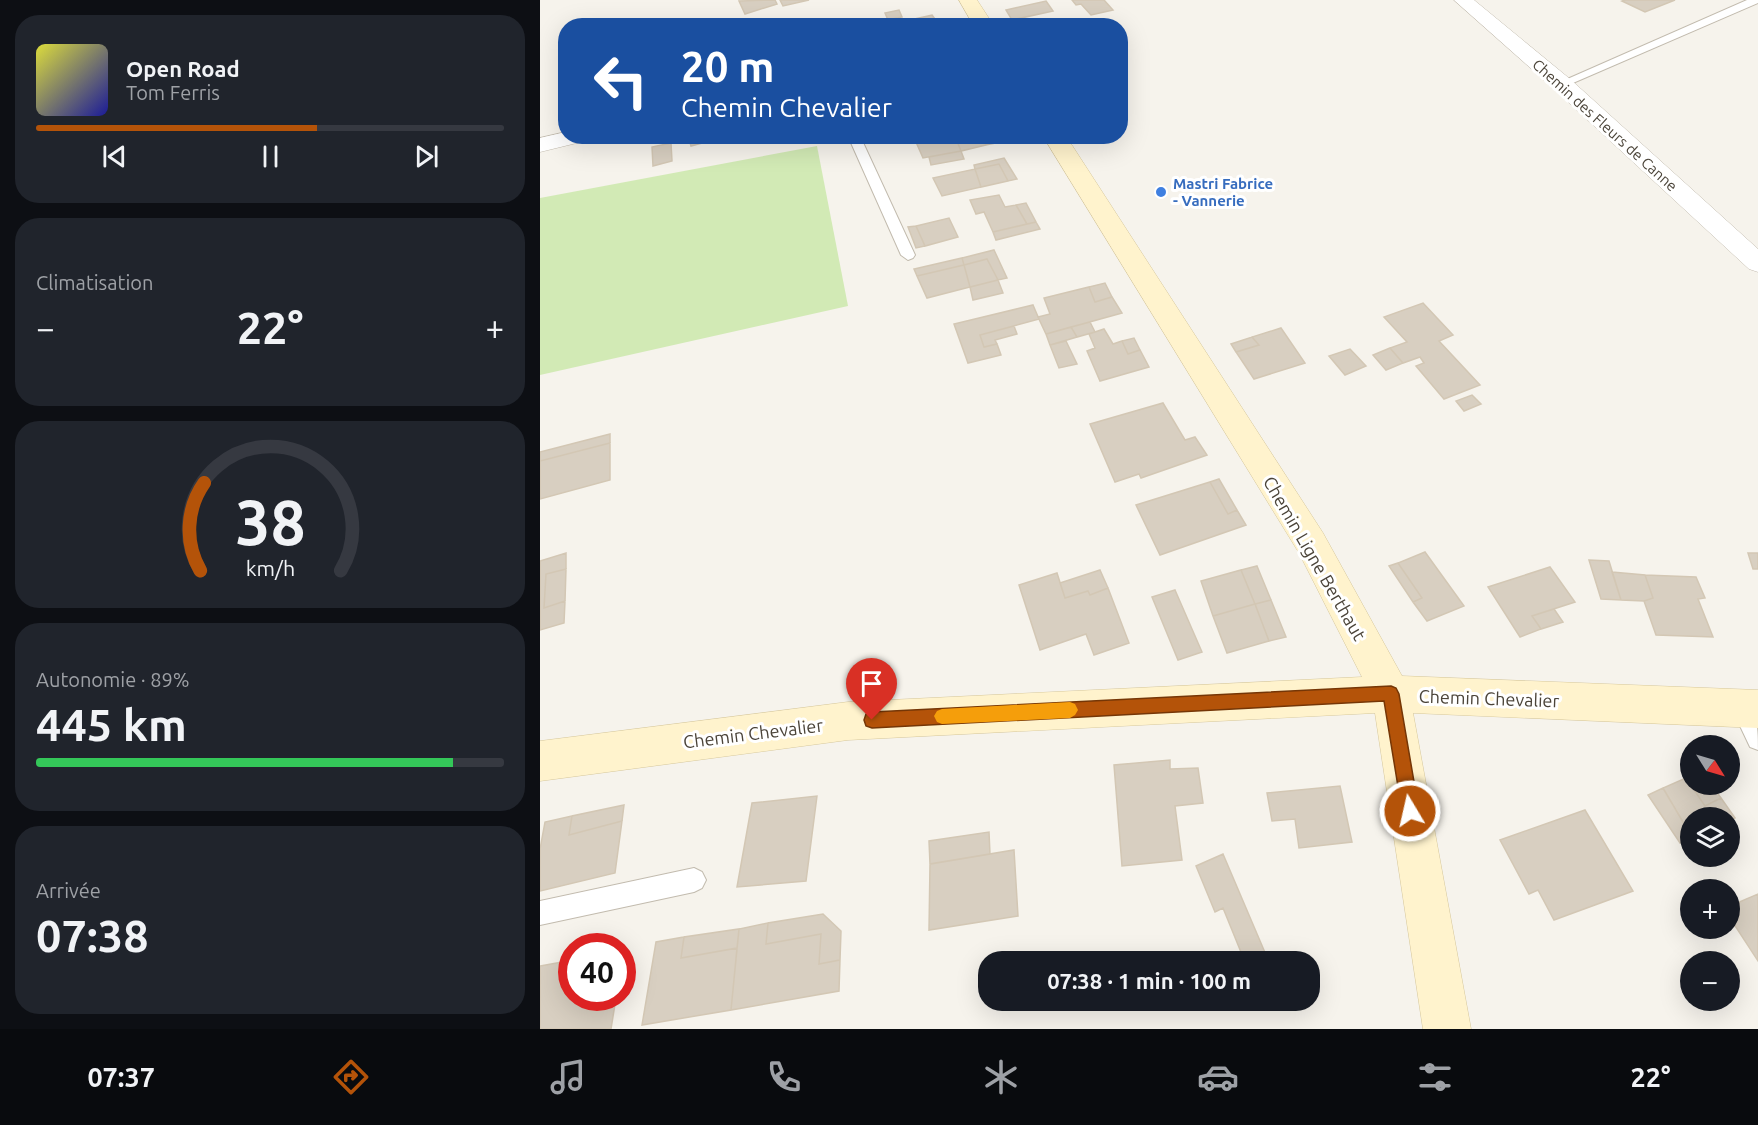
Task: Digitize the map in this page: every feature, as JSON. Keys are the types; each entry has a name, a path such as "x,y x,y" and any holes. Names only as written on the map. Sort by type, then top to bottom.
{"street":[{"path":"968,0 979,18"},
{"name":"Chemin des Fleurs de Canne","path":"1463,0 1562,84 1751,258"},
{"path":"540,145 558,141"},
{"name":"Chemin Ligne Berthaut","path":"1059,144 1311,543 1391,694 1447,1029"},
{"name":"Chemin Chevalier","path":"540,761 848,721 1391,694 1753,719"}],"lane":[{"path":"1562,84 1756,0"},
{"path":"858,144 908,255"},
{"path":"540,913 694,879"}],"green space":[{"path":"817,146 848,306 540,375 540,198"}],"building":[{"path":"775,0 777,4 745,14 739,1"},
{"path":"780,0 809,0 783,6"},
{"path":"1072,0 1104,0 1113,10 1091,15 1081,4 1076,5"},
{"path":"1675,0 1645,12 1622,1"},
{"path":"1046,1 1053,11 1011,18 1006,10"},
{"path":"899,10 902,17 887,18 885,13"},
{"path":"932,15 934,18 919,18"},
{"path":"671,144 672,161 653,166 652,147"},
{"path":"917,144 958,144 961,151 923,158"},
{"path":"958,144 986,145 961,151"},
{"path":"961,151 964,159 931,165 929,157"},
{"path":"1004,158 1017,179 1008,181 999,164 975,169 974,165"},
{"path":"999,164 1008,181 981,187 975,169"},
{"path":"975,169 981,187 942,196 933,178"},
{"path":"999,195 1005,207 1016,205 1027,224 993,232 984,212 976,214 970,200"},
{"path":"1026,203 1036,222 1027,224 1016,205"},
{"path":"949,218 958,237 925,246 916,226"},
{"path":"1036,222 1040,229 996,240 993,232"},
{"path":"916,226 925,246 916,248 908,227"},
{"path":"994,250 1007,278 998,280 987,259 964,265 962,258"},
{"path":"962,258 964,265 917,276 914,269"},
{"path":"987,259 998,280 970,287 964,265"},
{"path":"964,265 970,287 927,298 917,276"},
{"path":"998,280 1003,293 973,300 970,287"},
{"path":"1105,283 1112,297 1095,302 1089,287"},
{"path":"1089,287 1095,302 1112,297 1122,313 1046,334 1038,317 1050,314 1044,298"},
{"path":"1423,303 1453,335 1439,341 1480,385 1444,399 1416,366 1424,363 1420,357 1403,363 1390,348 1407,342 1384,317"},
{"path":"1033,305 1039,319 980,335 984,347 997,344 1001,355 968,363 954,324"},
{"path":"1090,322 1095,332 1077,337 1071,327"},
{"path":"1014,326 1017,334 995,340 997,344 984,347 980,335"},
{"path":"1071,327 1077,337 1050,345 1046,334"},
{"path":"1281,328 1305,363 1254,379 1236,352 1259,345 1252,337"},
{"path":"1104,329 1113,344 1122,341 1128,354 1140,350 1149,367 1100,381 1087,351 1095,348 1089,334"},
{"path":"1252,337 1259,345 1236,352 1231,344"},
{"path":"1134,338 1140,350 1128,354 1122,341"},
{"path":"1066,341 1077,364 1059,368 1050,345"},
{"path":"1390,348 1403,363 1386,370 1373,355"},
{"path":"1350,349 1366,366 1345,375 1329,356"},
{"path":"1472,395 1481,404 1464,411 1456,401"},
{"path":"1163,403 1185,440 1195,437 1207,455 1141,478 1139,474 1115,482 1090,424"},
{"path":"610,434 610,443 540,461 540,452"},
{"path":"610,443 610,480 540,499 540,461"},
{"path":"1219,479 1237,510 1228,514 1210,482"},
{"path":"1210,482 1228,514 1237,510 1246,525 1160,555 1136,505"},
{"path":"1425,552 1464,606 1427,621 1413,602 1422,598 1398,563"},
{"path":"566,553 566,569 546,574 544,608 565,601 564,623 540,630 540,561"},
{"path":"1748,553 1758,553 1758,569 1753,569"},
{"path":"1589,560 1609,561 1621,600 1601,599"},
{"path":"1398,563 1422,598 1413,602 1389,566"},
{"path":"1257,566 1271,600 1255,604 1241,570"},
{"path":"1550,567 1575,602 1532,616 1541,629 1520,637 1488,587"},
{"path":"566,569 565,601 544,608 546,574"},
{"path":"1100,570 1108,588 1090,595 1088,591 1065,598 1060,583"},
{"path":"1241,570 1255,604 1213,616 1201,581"},
{"path":"1612,572 1645,575 1653,598 1644,601 1621,600"},
{"path":"1057,573 1065,598 1088,591 1090,595 1108,588 1129,643 1094,655 1086,634 1040,650 1019,585"},
{"path":"1645,575 1696,577 1705,598 1698,599 1713,637 1656,635 1644,601 1653,598"},
{"path":"1175,590 1202,652 1178,660 1152,597"},
{"path":"1271,600 1286,637 1269,641 1255,604"},
{"path":"1255,604 1269,641 1227,653 1213,616"},
{"path":"1554,609 1563,622 1541,629 1532,616"},
{"path":"1170,760 1170,769 1198,768 1203,803 1175,806 1182,860 1122,866 1114,765"},
{"path":"1680,781 1680,795 1698,795 1705,806 1721,798 1727,807 1680,807 1680,817 1663,788"},
{"path":"1340,786 1352,842 1299,848 1295,819 1272,821 1267,793"},
{"path":"1663,788 1680,817 1680,843 1648,795"},
{"path":"1698,795 1719,795 1721,798 1705,806"},
{"path":"817,796 806,881 737,887 752,803"},
{"path":"624,805 622,821 569,835 572,816"},
{"path":"1585,810 1633,891 1554,920 1538,890 1529,894 1500,840"},
{"path":"572,816 569,835 622,821 615,873 540,891 540,849 545,822"},
{"path":"989,832 990,854 930,864 929,841"},
{"path":"1014,850 1018,916 929,930 930,864"},
{"path":"1223,854 1264,951 1241,951 1223,908 1215,912 1196,866"},
{"path":"1758,894 1758,961 1740,933 1740,902"},
{"path":"823,914 841,931 840,960 819,964 821,934 766,944 768,923"},
{"path":"768,923 766,944 821,934 819,964 840,960 839,991 731,1010 739,929"},
{"path":"739,929 737,948 681,958 684,937"},
{"path":"684,937 681,958 737,948 731,1010 642,1025 656,942"},
{"path":"558,963 558,1011 614,1011 611,1029 540,1029 540,966"}],"slow traffic":[{"path":"942,716 1070,710"}],"place":[{"name":"Mastri Fabrice - Vannerie","path":"1161,192"}],"route":[{"path":"872,720 1391,694 1410,811"}]}
